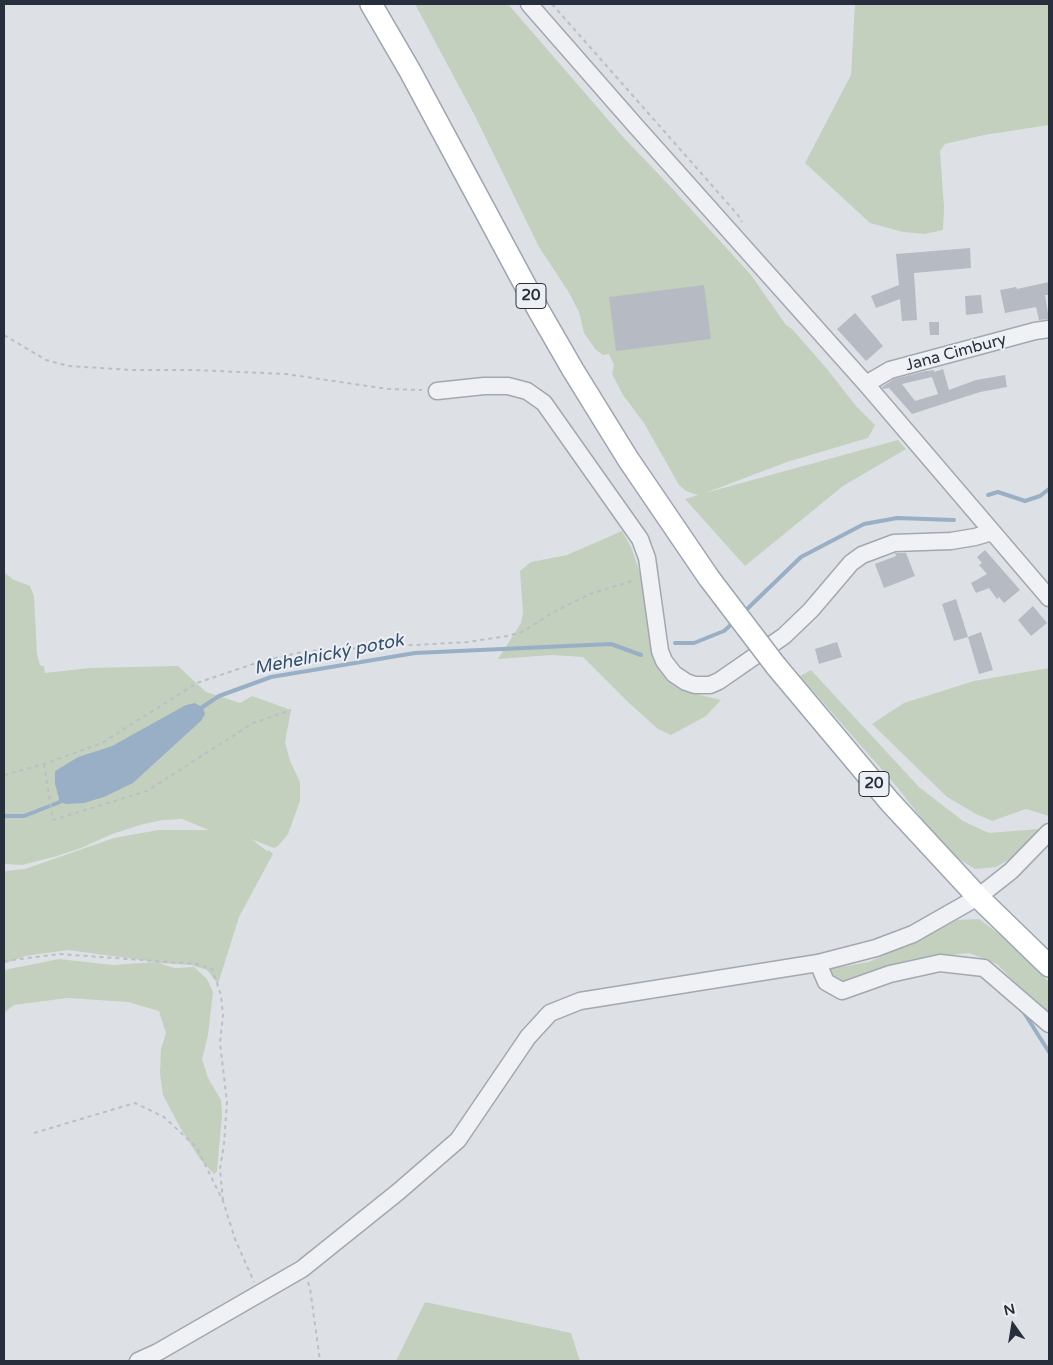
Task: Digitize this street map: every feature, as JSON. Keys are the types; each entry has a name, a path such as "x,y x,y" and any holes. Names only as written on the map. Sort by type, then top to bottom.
{"main road":[{"name":"20","path":"371,4 410,71 539,311 628,459 709,578 776,666 890,802 978,897 1049,966"}],"street":[{"path":"529,4 866,384 1049,598"},
{"name":"Jana Cimbury","path":"866,384 890,370 1035,331 1049,329"},
{"path":"437,391 484,386 508,386 527,391 544,403 640,539 650,576 660,651 669,667 680,679 686,682 702,686 718,681 784,636 811,610 851,563 862,555 894,543 951,541 992,532"},
{"path":"138,1361 158,1352 302,1269 398,1192 458,1140 528,1037 550,1013 580,1001 818,963 876,948 912,934 978,897 1011,871 1049,832"},
{"path":"818,963 826,982 842,991 890,974 940,963 984,968 1049,1024"}],"path":[{"path":"552,4 738,216 743,226 738,241"},
{"path":"4,335 46,360 68,366 134,370 195,370 286,374 388,389 437,391"},
{"path":"4,774 44,764 102,743 197,683 262,661 308,651 468,642 507,636 522,632 570,603 590,594 650,576"},
{"path":"44,764 53,820 147,792 254,723 291,710"},
{"path":"4,961 59,954 198,964 212,969 221,995 223,1015 220,1043 226,1102 224,1144 220,1169 223,1201"},
{"path":"34,1133 135,1103 164,1117 196,1148 223,1201 258,1294"},
{"path":"302,1269 310,1288 320,1361"}],"green space":[{"path":"415,4 508,4 623,137 751,275 786,325 792,329 856,406 875,425 868,438 787,462 705,493 898,440 906,449 843,486 745,566 685,499 698,495 686,491 679,485 644,423 623,395 612,374 614,365 609,354 603,355 596,350 584,333 579,312 568,291 539,247 476,118"},
{"path":"855,4 1049,4 1049,125 984,135 945,144 940,151 944,207 943,230 925,234 903,232 870,223 805,163 851,75"},
{"path":"622,531 631,547 639,570 646,598 650,643 664,673 684,691 721,700 706,716 671,735 658,729 583,657 552,655 498,659 521,623 523,612 520,571 531,562 567,555"},
{"path":"4,573 12,579 30,586 34,596 37,654 40,665 44,666 45,673 90,668 178,666 206,692 240,703 252,696 291,710 285,742 290,761 300,782 300,801 288,834 278,846 274,848 251,839 273,854 239,917 218,984 207,970 191,965 159,963 174,968 194,967 207,979 213,992 208,1035 202,1059 208,1078 221,1100 222,1115 217,1171 214,1174 200,1159 182,1131 163,1095 160,1074 161,1049 166,1033 159,1011 128,1002 67,998 14,1005 4,1013 4,970 59,959 113,965 156,962 68,950 25,956 4,964 4,871 25,869 114,838 158,830 209,830 182,819 162,820 112,834 57,856 22,865 4,864","holes":["201,721 133,783 55,771 78,757 112,746 144,730"]},
{"path":"1049,668 1049,816 1026,809 992,821 976,814 947,797 872,724 904,703 974,681"},
{"path":"811,670 919,787 963,821 989,833 1039,829 1038,843 996,867 975,869 959,859 937,838 897,787 800,676"},
{"path":"979,919 1002,936 1049,982 1049,1013 1023,991 997,964 969,953 909,960 852,981 836,980 828,969 869,962 957,920"},
{"path":"425,1302 571,1333 580,1361 396,1361"}],"water":[{"path":"195,703 203,708 205,714 201,721 133,783 104,797 84,803 66,804 60,802 55,784 55,771 78,757 112,746 186,705"}],"building":[{"path":"970,248 971,268 914,273 917,320 902,321 900,299 876,308 871,296 899,285 896,254"},
{"path":"1049,282 1049,295 1045,295 1049,319 1039,320 1036,307 1005,313 1000,290 1016,287 1017,289"},
{"path":"704,285 711,339 616,351 609,297"},
{"path":"981,295 983,313 966,315 965,296"},
{"path":"855,313 883,346 866,361 837,329"},
{"path":"929,322 939,322 939,335 930,335"},
{"path":"943,369 949,390 976,380 1005,375 1007,387 980,392 912,414 889,388 883,389 882,387 894,379 926,371 934,370 934,372","holes":["932,377 938,394 915,401 902,384"]},
{"path":"985,550 1020,590 1004,603 999,597 997,599 989,588 976,593 971,583 987,574 979,565 982,563 977,557"},
{"path":"895,553 906,553 915,576 884,588 875,564 896,556"},
{"path":"956,599 968,637 954,641 942,604"},
{"path":"1033,606 1047,623 1031,636 1018,620"},
{"path":"981,632 993,670 979,674 968,637"},
{"path":"837,642 842,657 819,664 815,649"}],"waterway":[{"name":"Mehelnický potok","path":"988,495 998,492 1025,501 1040,496 1049,489"},
{"name":"Mehelnický potok","path":"744,612 801,557 864,524 897,518 954,520"},
{"name":"Mehelnický potok","path":"675,643 694,643 724,631 734,622"},
{"name":"Mehelnický potok","path":"198,710 219,696 271,677 415,653 611,644 641,655"},
{"name":"Mehelnický potok","path":"4,816 24,816 60,802 61,799"},
{"path":"1023,1011 1049,1052"}]}
